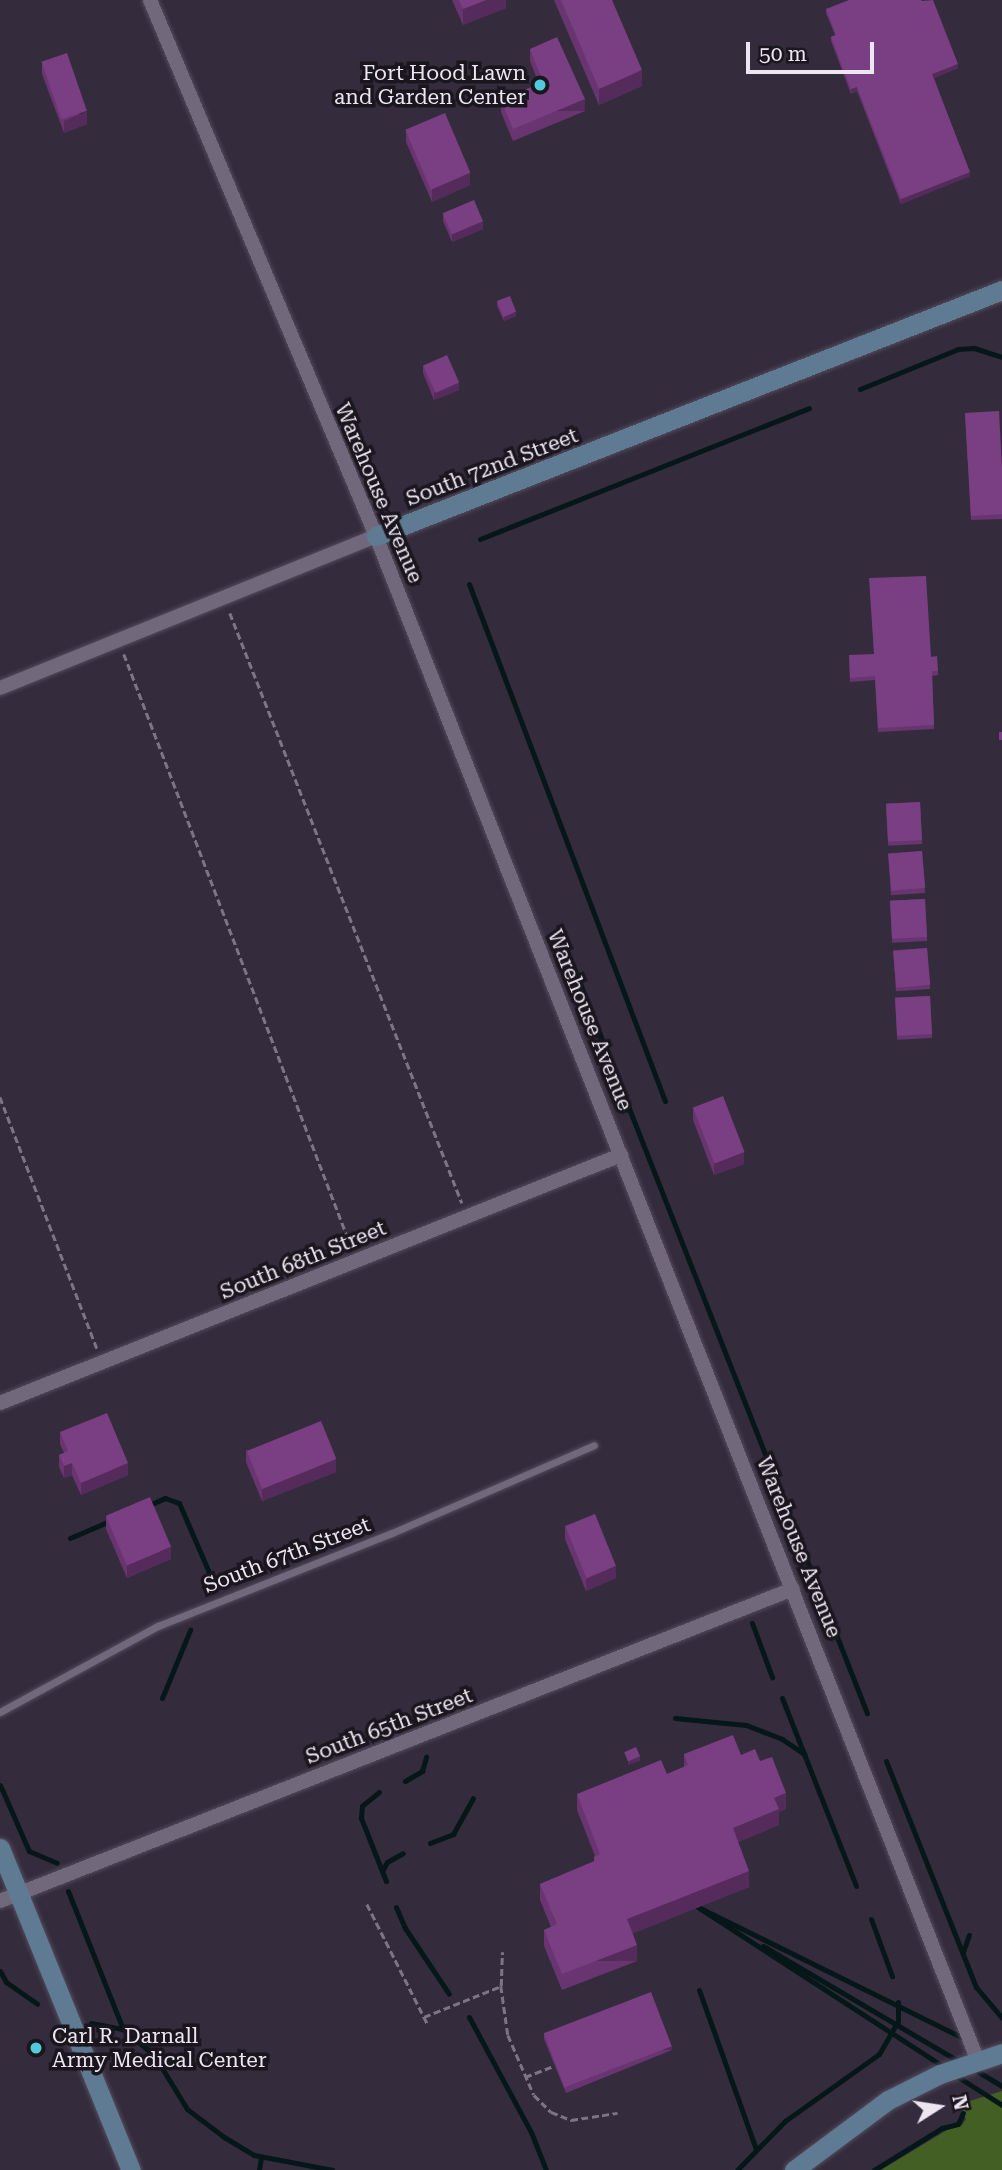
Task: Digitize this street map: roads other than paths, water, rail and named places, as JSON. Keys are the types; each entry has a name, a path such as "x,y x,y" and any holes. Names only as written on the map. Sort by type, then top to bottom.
{"street":[{"name":"Warehouse Avenue","path":"150,0 376,536 978,2060"},
{"name":"South 72nd Street","path":"0,688 225,600 376,536 1002,290"},
{"name":"South 68th Street","path":"0,1403 621,1155"},
{"name":"South 65th Street","path":"9,1898 793,1589"},
{"path":"0,1848 9,1898 131,2170"},
{"path":"793,2170 865,2113 914,2086 1002,2053"}],"lane":[{"name":"South 67th Street","path":"0,1712 158,1626 392,1533 594,1445"}],"waterway":[{"path":"860,389 958,349 974,348 1002,357"},
{"path":"480,539 809,408"},
{"path":"469,584 665,1101"},
{"path":"573,966 867,1713"},
{"path":"147,1506 165,1498 179,1503 211,1577 207,1589"},
{"path":"70,1538 112,1520"},
{"path":"752,1623 772,1677"},
{"path":"162,1698 190,1630"},
{"path":"782,1698 856,1886"},
{"path":"675,1718 746,1725 782,1739 804,1754"},
{"path":"405,1781 422,1771 426,1757"},
{"path":"886,1761 976,1987 1002,2018"},
{"path":"0,1785 29,1851 57,1863"},
{"path":"379,1792 362,1806 361,1818 386,1881"},
{"path":"430,1843 453,1834 473,1798"},
{"path":"382,1871 387,1862 403,1853"},
{"path":"68,1891 123,2029"},
{"path":"396,1907 405,1928 449,1994"},
{"path":"944,2067 698,1907 967,2040"},
{"path":"871,1919 892,1976"},
{"path":"963,1952 969,1935"},
{"path":"763,1946 960,2062"},
{"path":"0,1971 6,1982 37,2004"},
{"path":"699,1990 756,2149"},
{"path":"737,2170 785,2121 879,2054 898,2021 898,2002"},
{"path":"469,2017 531,2132 546,2170"},
{"path":"91,2023 123,2029 154,2055 187,2109 224,2137 254,2155 333,2170"},
{"path":"972,2068 1002,2086"},
{"path":"955,2075 1002,2105"},
{"path":"874,2170 942,2128 958,2124 963,2113"},
{"path":"259,2170 261,2157"}],"place":[{"name":"Fort Hood Lawn and Garden Center","path":"540,85"},
{"name":"Carl R. Darnall Army Medical Center","path":"36,2048"}]}
